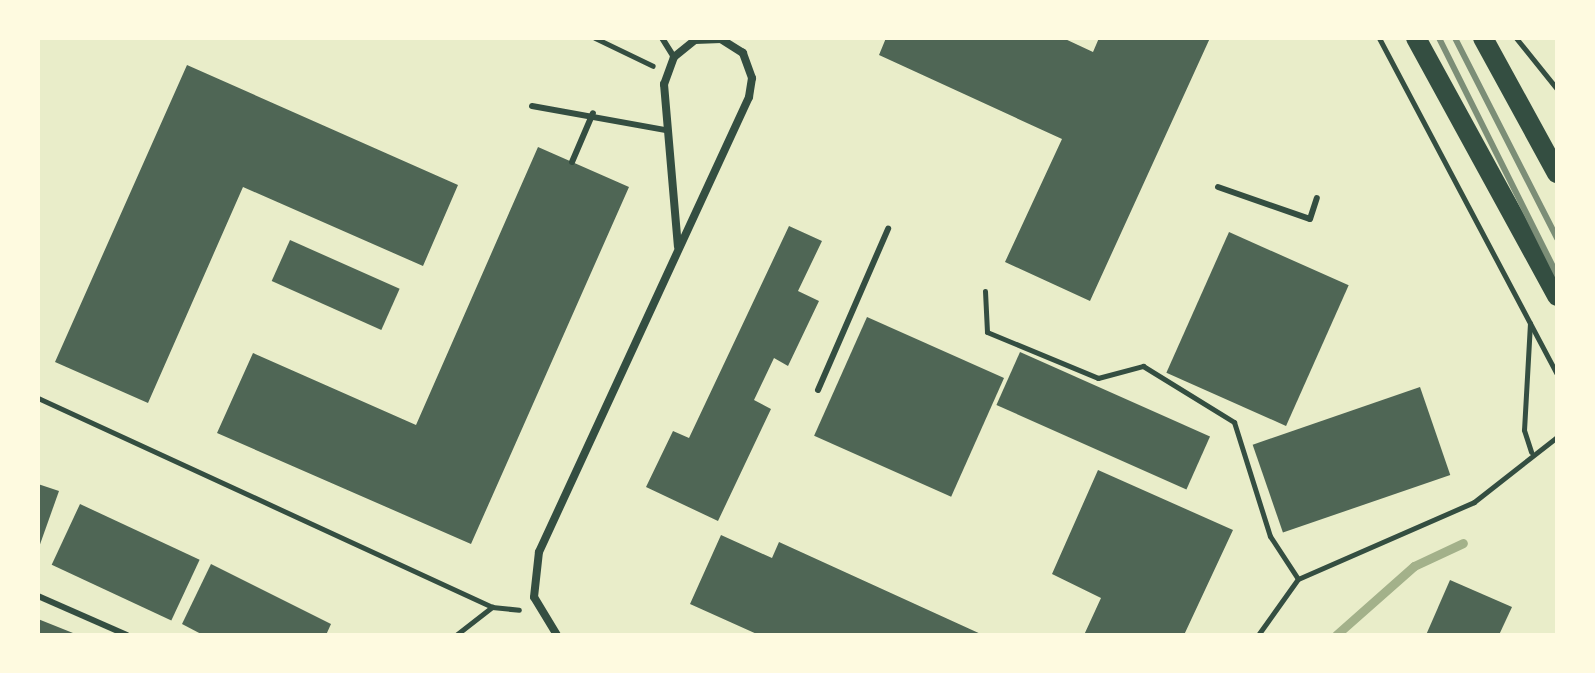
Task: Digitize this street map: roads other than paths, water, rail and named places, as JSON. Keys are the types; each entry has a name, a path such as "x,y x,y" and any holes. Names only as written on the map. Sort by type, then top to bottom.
{"main road":[{"path":"1416,38 1557,296"},
{"path":"1483,38 1557,173"}],"street":[{"path":"557,635 537,611 532,583 539,552 678,246 752,78 743,53 721,39 695,40 674,57 664,84 678,246"}],"lane":[{"path":"662,38 674,57"},
{"path":"532,106 593,113 666,130"},
{"path":"572,162 593,113"},
{"path":"1218,187 1310,219 1317,198"},
{"path":"818,390 888,229"},
{"path":"38,596 127,635"}],"waterway":[{"path":"1336,635 1414,566 1463,543"}],"railway":[{"path":"1439,38 1557,275"},
{"path":"1455,38 1557,238"}]}
